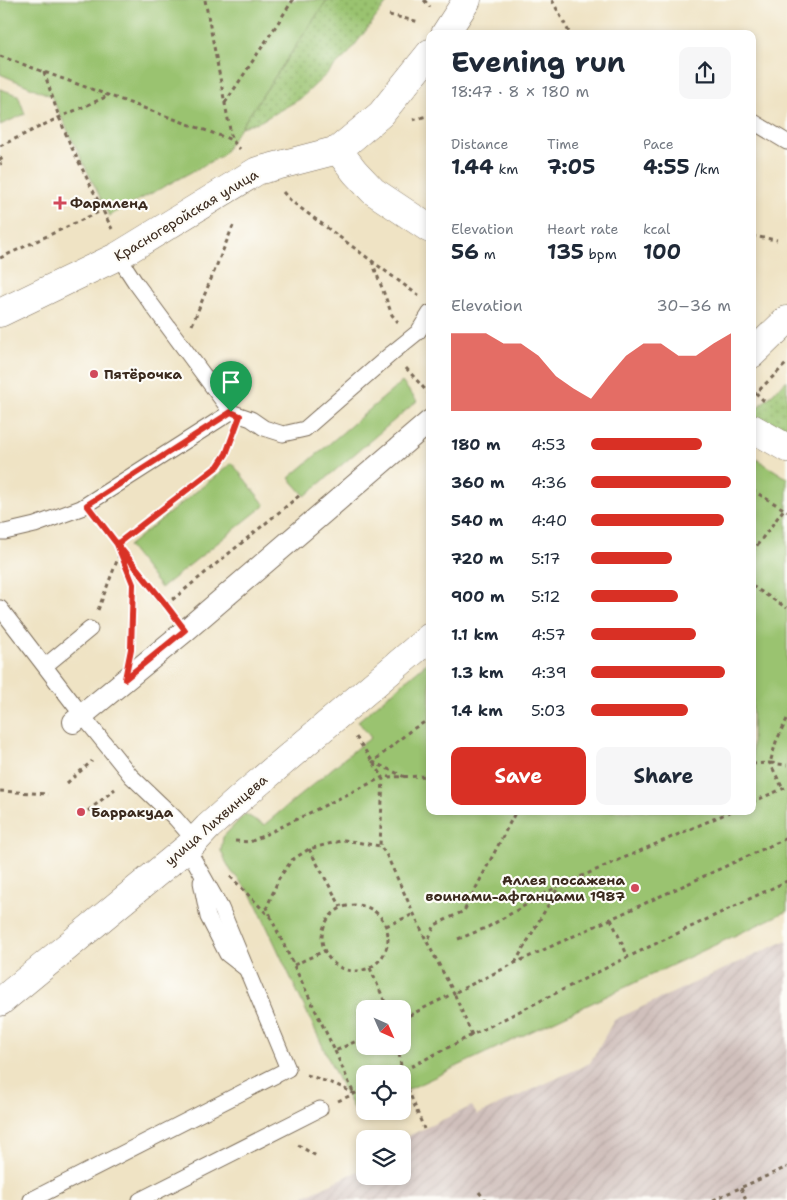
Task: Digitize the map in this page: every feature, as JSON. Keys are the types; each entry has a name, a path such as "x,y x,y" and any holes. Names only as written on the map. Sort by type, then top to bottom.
{"street":[{"path":"451,30 467,0"},
{"name":"Красногеройская улица","path":"0,314 117,246 257,171 338,150 381,114 426,58"},
{"path":"338,150 373,191 426,225"},
{"path":"756,350 787,320"},
{"path":"78,718 185,630 426,424"},
{"path":"756,430 787,448"},
{"name":"улица Лихвинцева","path":"0,1002 192,853 215,820 426,641"}],"lane":[{"path":"756,123 787,142"},
{"path":"117,246 135,282 236,414 251,419 264,428 283,434 305,429 418,332 426,319"},
{"path":"0,532 35,525 87,505 236,414"},
{"path":"0,608 45,666 78,718 108,748 131,776 175,818 221,908 232,951 246,969 288,1068 31,1200"},
{"path":"45,666 90,629"},
{"path":"140,1200 320,1109"}],"path":[{"path":"0,56 232,140 206,0"},
{"path":"225,103 293,0"},
{"path":"552,0 568,30"},
{"path":"44,72 70,144 117,246"},
{"path":"0,146 59,117 109,96"},
{"path":"0,157 3,163 0,164"},
{"path":"285,195 423,298"},
{"path":"0,258 102,210"},
{"path":"184,347 233,226"},
{"path":"756,237 778,240"},
{"path":"392,353 426,391"},
{"path":"756,393 787,363"},
{"path":"117,544 218,466 226,454 236,414"},
{"path":"756,492 785,510 756,547"},
{"path":"166,605 300,495"},
{"path":"87,505 185,630"},
{"path":"117,544 133,584 131,649 125,679"},
{"path":"90,629 121,553"},
{"path":"756,588 787,608"},
{"path":"340,714 383,778 380,846 386,854 427,942 454,993 472,1035"},
{"path":"756,800 785,788 770,763 776,742 787,719"},
{"path":"373,762 411,730 426,721"},
{"path":"67,783 108,748"},
{"path":"373,762 406,777"},
{"path":"756,764 787,765"},
{"path":"227,841 250,842 383,778 426,776"},
{"path":"88,811 117,788"},
{"path":"0,791 48,794"},
{"path":"427,942 435,925 464,911 514,815"},
{"path":"458,939 488,927 559,886 723,815"},
{"path":"411,1014 515,963 787,838"},
{"path":"355,1094 267,907 279,878 292,860 309,849 344,840 380,846"},
{"path":"309,849 341,907"},
{"path":"227,870 231,878 271,918"},
{"path":"411,1068 472,1035 628,957 787,881"},
{"path":"515,963 559,886"},
{"path":"356,905 367,907 377,913 384,921 388,932 385,953 379,962 370,968 348,971 338,967 324,951 322,941 323,930 328,920 341,907 356,905"},
{"path":"386,926 414,914"},
{"path":"611,919 628,957"},
{"path":"294,965 324,951"},
{"path":"370,968 384,1000"},
{"path":"335,1051 356,1041"},
{"path":"288,1068 337,1085 355,1094"},
{"path":"411,1096 424,1129"},
{"path":"713,1200 787,1167"},
{"path":"741,1188 746,1200"},
{"path":"479,1192 485,1200"}],"shaded area":[{"path":"787,940 787,1200 295,1200 356,1172 356,1185 411,1185 411,1135 472,1106 477,1115 590,1063 614,1020"}],"green space":[{"path":"0,0 327,0 223,155 109,216 51,96 0,74"},
{"path":"327,0 389,0 348,54 300,99 261,121 241,127"},
{"path":"0,89 18,95 25,114 0,125"},
{"path":"787,380 787,435 756,417 756,409"},
{"path":"402,382 417,401 305,496 289,478"},
{"path":"756,459 787,478 787,911 411,1088 411,1065 356,1065 356,1114 252,895 231,871 221,851 223,837 245,814 264,825 371,738 358,721 426,663 426,815 756,815"},
{"path":"232,463 265,505 161,588 128,546"}],"place":[{"name":"Фармленд","path":"60,203"},
{"name":"Пятёрочка","path":"94,374"},
{"name":"Барракуда","path":"81,812"},
{"name":"Аллея посажена воинами-афганцами 1987","path":"635,888"}],"route":[{"path":"231,412 87,505 117,544 133,584 131,649 125,679 185,630 117,544 218,466 226,454 240,416 231,412"}]}
